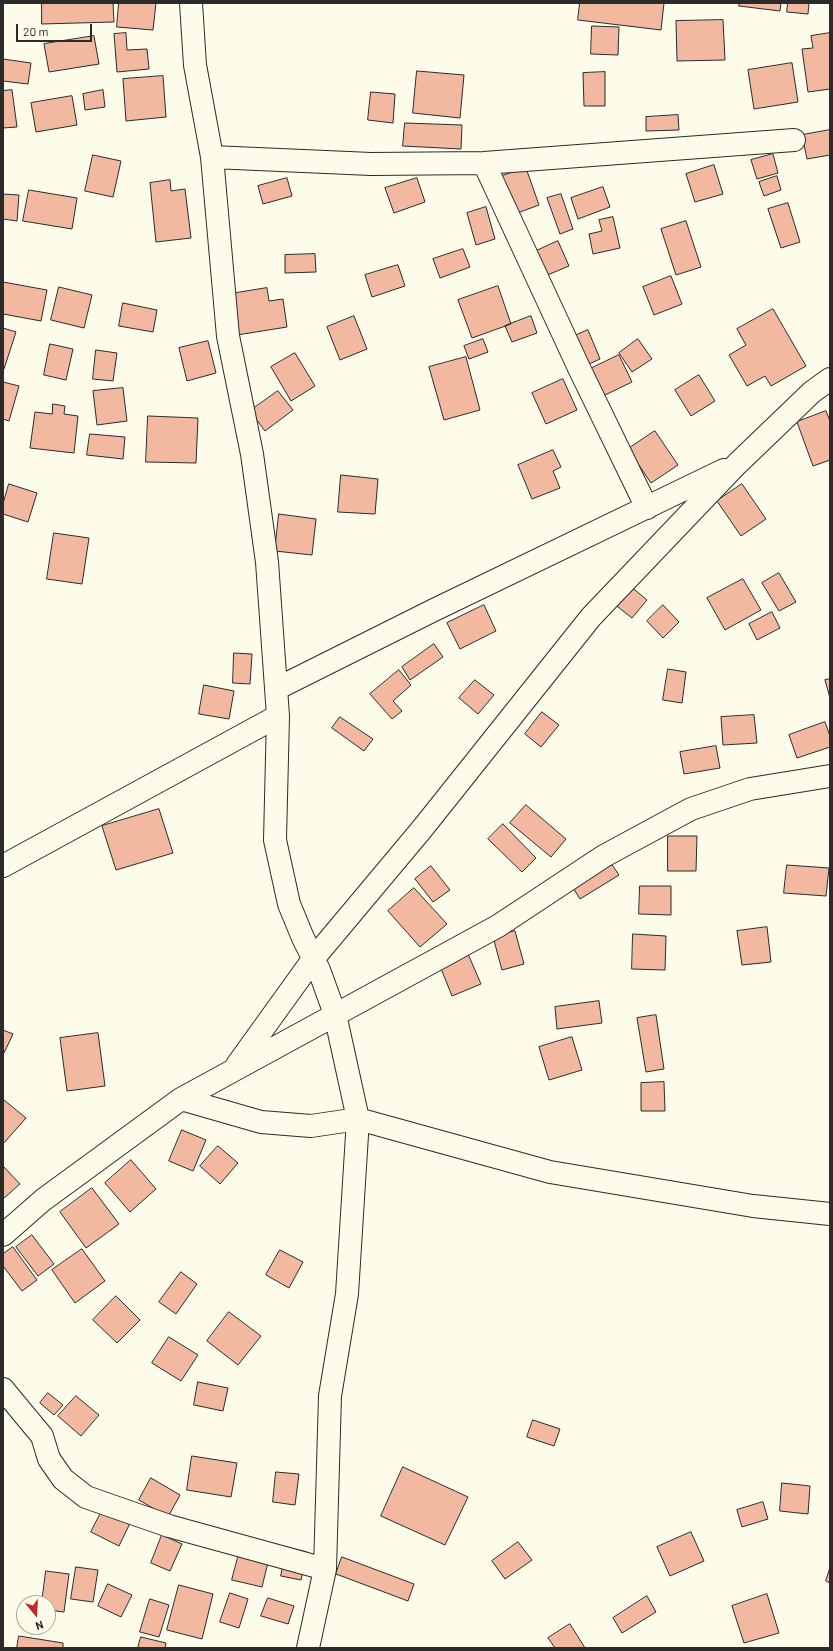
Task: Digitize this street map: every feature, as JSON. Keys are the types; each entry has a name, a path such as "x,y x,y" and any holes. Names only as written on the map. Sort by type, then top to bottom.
{"street":[{"path":"191,3 195,65 212,157 228,336 252,454 267,562 278,716 275,840 289,904 303,938 314,958 335,1014 358,1119 347,1294 330,1396 325,1569 308,1648"},
{"path":"212,157 371,164 484,163 794,140"},
{"path":"484,163 579,368 647,508"},
{"path":"234,1069 314,958 422,829 591,617 737,464 812,392 830,379"},
{"path":"276,689 434,610 737,464"},
{"path":"3,866 278,716"},
{"path":"3,1235 43,1200 181,1099 498,926 604,856 691,809 750,789 830,776"},
{"path":"181,1099 261,1122 311,1126 358,1119 550,1172 753,1206 830,1214"},
{"path":"3,1389 42,1436 49,1459 63,1479 86,1497 170,1526 325,1569"}],"building":[{"path":"42,3 113,3 114,22 42,24"},
{"path":"119,3 156,3 153,30 117,27"},
{"path":"580,3 664,3 661,30 578,20"},
{"path":"740,3 781,3 780,11 739,6"},
{"path":"788,3 809,3 808,14 787,12"},
{"path":"723,20 725,60 677,61 676,21"},
{"path":"592,26 619,27 618,55 591,54"},
{"path":"126,33 127,50 147,49 149,69 117,72 114,34"},
{"path":"830,33 830,89 808,92 802,49 813,48 811,36"},
{"path":"94,36 99,64 49,72 44,44"},
{"path":"3,59 31,63 28,84 3,81"},
{"path":"792,63 798,102 754,109 748,70"},
{"path":"417,71 464,75 460,118 413,113"},
{"path":"605,72 605,106 584,106 583,73"},
{"path":"163,76 166,117 126,121 123,79"},
{"path":"12,90 17,127 3,128 3,91"},
{"path":"103,90 105,107 85,110 83,94"},
{"path":"371,92 395,94 393,123 368,120"},
{"path":"72,96 77,125 36,132 31,103"},
{"path":"678,115 679,130 646,131 646,117"},
{"path":"405,123 462,125 461,149 403,146"},
{"path":"830,130 830,155 807,159 802,135"},
{"path":"773,154 778,173 757,179 751,160"},
{"path":"93,155 121,161 113,197 85,191"},
{"path":"714,165 723,194 695,202 686,174"},
{"path":"526,168 539,205 512,215 499,177"},
{"path":"777,176 781,190 764,196 759,182"},
{"path":"287,178 292,196 263,204 258,186"},
{"path":"417,178 425,202 394,213 385,188"},
{"path":"170,180 171,191 185,189 191,238 156,242 150,183"},
{"path":"603,187 610,207 578,219 571,198"},
{"path":"29,190 77,198 72,229 23,221"},
{"path":"3,194 19,195 17,221 3,219"},
{"path":"561,194 573,229 560,234 547,198"},
{"path":"788,203 800,242 781,248 768,209"},
{"path":"486,207 495,239 476,245 467,213"},
{"path":"613,217 620,248 593,254 589,234 602,231 599,220"},
{"path":"686,221 701,267 676,275 661,229"},
{"path":"558,241 569,266 545,276 534,252"},
{"path":"463,249 470,267 440,278 433,259"},
{"path":"315,254 316,272 285,273 285,255"},
{"path":"398,265 405,286 372,297 365,275"},
{"path":"671,276 682,304 654,315 643,287"},
{"path":"3,282 47,290 41,321 3,314"},
{"path":"498,286 511,324 472,338 458,300"},
{"path":"59,287 92,295 84,328 51,320"},
{"path":"267,288 269,301 283,299 287,327 237,335 230,294"},
{"path":"123,303 157,310 153,332 119,326"},
{"path":"773,309 806,366 771,386 765,376 747,386 729,355 746,345 737,329"},
{"path":"354,316 367,349 340,360 327,327"},
{"path":"531,316 537,333 512,342 505,326"},
{"path":"3,328 16,332 4,369 3,369"},
{"path":"588,330 600,359 576,370 563,341"},
{"path":"483,339 488,352 469,359 464,346"},
{"path":"638,339 652,359 632,372 619,353"},
{"path":"208,341 216,373 187,381 179,348"},
{"path":"50,344 73,349 66,380 44,375"},
{"path":"96,350 117,353 113,381 93,379"},
{"path":"295,353 315,386 291,401 271,367"},
{"path":"619,355 632,382 603,396 590,369"},
{"path":"466,357 480,410 444,420 429,367"},
{"path":"699,375 715,401 691,416 675,390"},
{"path":"563,379 577,410 546,424 532,393"},
{"path":"3,382 19,386 9,421 3,419"},
{"path":"123,388 127,421 97,425 93,391"},
{"path":"278,391 293,410 265,431 250,411"},
{"path":"53,404 65,406 64,414 78,416 74,453 30,448 35,412 52,414"},
{"path":"826,411 830,421 830,460 813,466 797,422"},
{"path":"148,416 198,418 196,463 146,462"},
{"path":"655,431 678,465 651,483 628,449"},
{"path":"90,434 125,437 123,459 87,455"},
{"path":"553,450 561,467 553,471 560,488 532,499 518,465"},
{"path":"341,475 378,479 375,514 338,512"},
{"path":"9,484 37,493 28,522 3,514 3,504"},
{"path":"742,484 766,519 741,536 717,501"},
{"path":"279,514 316,519 312,555 275,551"},
{"path":"54,533 89,538 82,584 47,579"},
{"path":"779,573 796,602 779,611 762,583"},
{"path":"743,579 761,610 725,630 707,598"},
{"path":"629,585 647,600 632,618 613,603"},
{"path":"484,605 496,631 460,649 447,623"},
{"path":"663,605 679,622 663,638 647,621"},
{"path":"772,612 780,628 757,640 749,624"},
{"path":"434,644 443,657 410,680 402,667"},
{"path":"234,653 252,654 250,684 233,683"},
{"path":"668,669 686,672 682,703 663,700"},
{"path":"399,670 411,685 393,701 402,711 392,719 370,694"},
{"path":"830,679 830,698 825,680"},
{"path":"475,680 494,695 478,714 459,698"},
{"path":"204,685 234,691 229,719 199,714"},
{"path":"542,712 559,725 541,747 525,734"},
{"path":"754,715 757,743 723,745 721,717"},
{"path":"340,717 373,739 364,751 332,728"},
{"path":"825,722 830,736 830,747 797,758 789,735"},
{"path":"716,746 720,768 684,774 680,752"},
{"path":"526,805 566,839 551,857 510,823"},
{"path":"159,809 173,853 116,870 102,826"},
{"path":"503,824 536,858 522,872 488,839"},
{"path":"668,836 697,836 696,871 668,871"},
{"path":"608,859 619,875 580,899 570,883"},
{"path":"787,865 829,868 826,896 784,893"},
{"path":"431,866 450,890 433,902 415,879"},
{"path":"640,886 671,886 671,915 639,914"},
{"path":"414,888 447,924 420,947 388,911"},
{"path":"767,927 771,962 742,965 737,931"},
{"path":"515,931 524,964 502,970 493,937"},
{"path":"633,934 666,936 665,970 632,969"},
{"path":"468,954 481,984 452,996 440,966"},
{"path":"599,1001 602,1023 557,1029 555,1007"},
{"path":"656,1015 664,1069 646,1072 637,1018"},
{"path":"3,1030 13,1034 4,1053 3,1053"},
{"path":"98,1033 105,1086 67,1091 60,1038"},
{"path":"572,1037 582,1070 549,1080 539,1047"},
{"path":"664,1082 665,1111 641,1111 641,1083"},
{"path":"4,1100 26,1118 3,1144 3,1101"},
{"path":"182,1130 206,1140 193,1171 169,1161"},
{"path":"218,1146 238,1163 220,1184 200,1166"},
{"path":"131,1160 156,1189 130,1212 105,1183"},
{"path":"3,1166 20,1184 3,1199"},
{"path":"92,1188 119,1224 86,1248 60,1212"},
{"path":"32,1235 54,1264 38,1276 16,1247"},
{"path":"13,1247 37,1280 22,1291 3,1266 3,1254"},
{"path":"82,1249 105,1281 75,1303 52,1270"},
{"path":"280,1250 303,1262 289,1288 266,1275"},
{"path":"181,1272 197,1284 176,1314 159,1302"},
{"path":"116,1296 140,1320 117,1343 93,1320"},
{"path":"229,1312 261,1336 238,1365 207,1341"},
{"path":"169,1337 198,1355 181,1381 152,1363"},
{"path":"198,1382 228,1388 223,1411 194,1405"},
{"path":"48,1393 63,1405 54,1415 40,1403"},
{"path":"76,1396 99,1415 81,1436 58,1416"},
{"path":"533,1420 560,1429 554,1446 527,1437"},
{"path":"192,1456 237,1463 231,1497 187,1490"},
{"path":"403,1467 468,1497 445,1545 381,1516"},
{"path":"276,1472 299,1474 295,1505 273,1502"},
{"path":"151,1478 180,1495 168,1517 139,1500"},
{"path":"782,1483 810,1486 808,1514 780,1511"},
{"path":"763,1502 768,1519 742,1527 737,1510"},
{"path":"105,1505 132,1519 119,1546 91,1532"},
{"path":"691,1532 704,1561 670,1576 657,1547"},
{"path":"162,1535 182,1544 170,1571 151,1563"},
{"path":"242,1542 271,1550 262,1587 232,1580"},
{"path":"518,1542 532,1560 505,1579 492,1561"},
{"path":"287,1547 307,1552 301,1580 281,1576"},
{"path":"342,1557 414,1584 408,1601 336,1574"},
{"path":"76,1567 98,1570 93,1602 71,1599"},
{"path":"830,1568 830,1583 826,1581"},
{"path":"46,1571 69,1574 64,1612 56,1611 56,1595 43,1595"},
{"path":"108,1584 132,1595 121,1617 98,1606"},
{"path":"179,1585 213,1594 202,1639 167,1630"},
{"path":"230,1593 248,1599 239,1628 220,1622"},
{"path":"767,1594 779,1633 744,1643 732,1606"},
{"path":"647,1596 656,1612 622,1633 613,1618"},
{"path":"268,1598 294,1606 288,1624 261,1616"},
{"path":"150,1599 169,1605 159,1637 140,1632"},
{"path":"570,1624 585,1648 555,1648 548,1638"},
{"path":"19,1636 63,1643 63,1648 17,1648"},
{"path":"141,1637 166,1643 165,1648 138,1648"}]}
